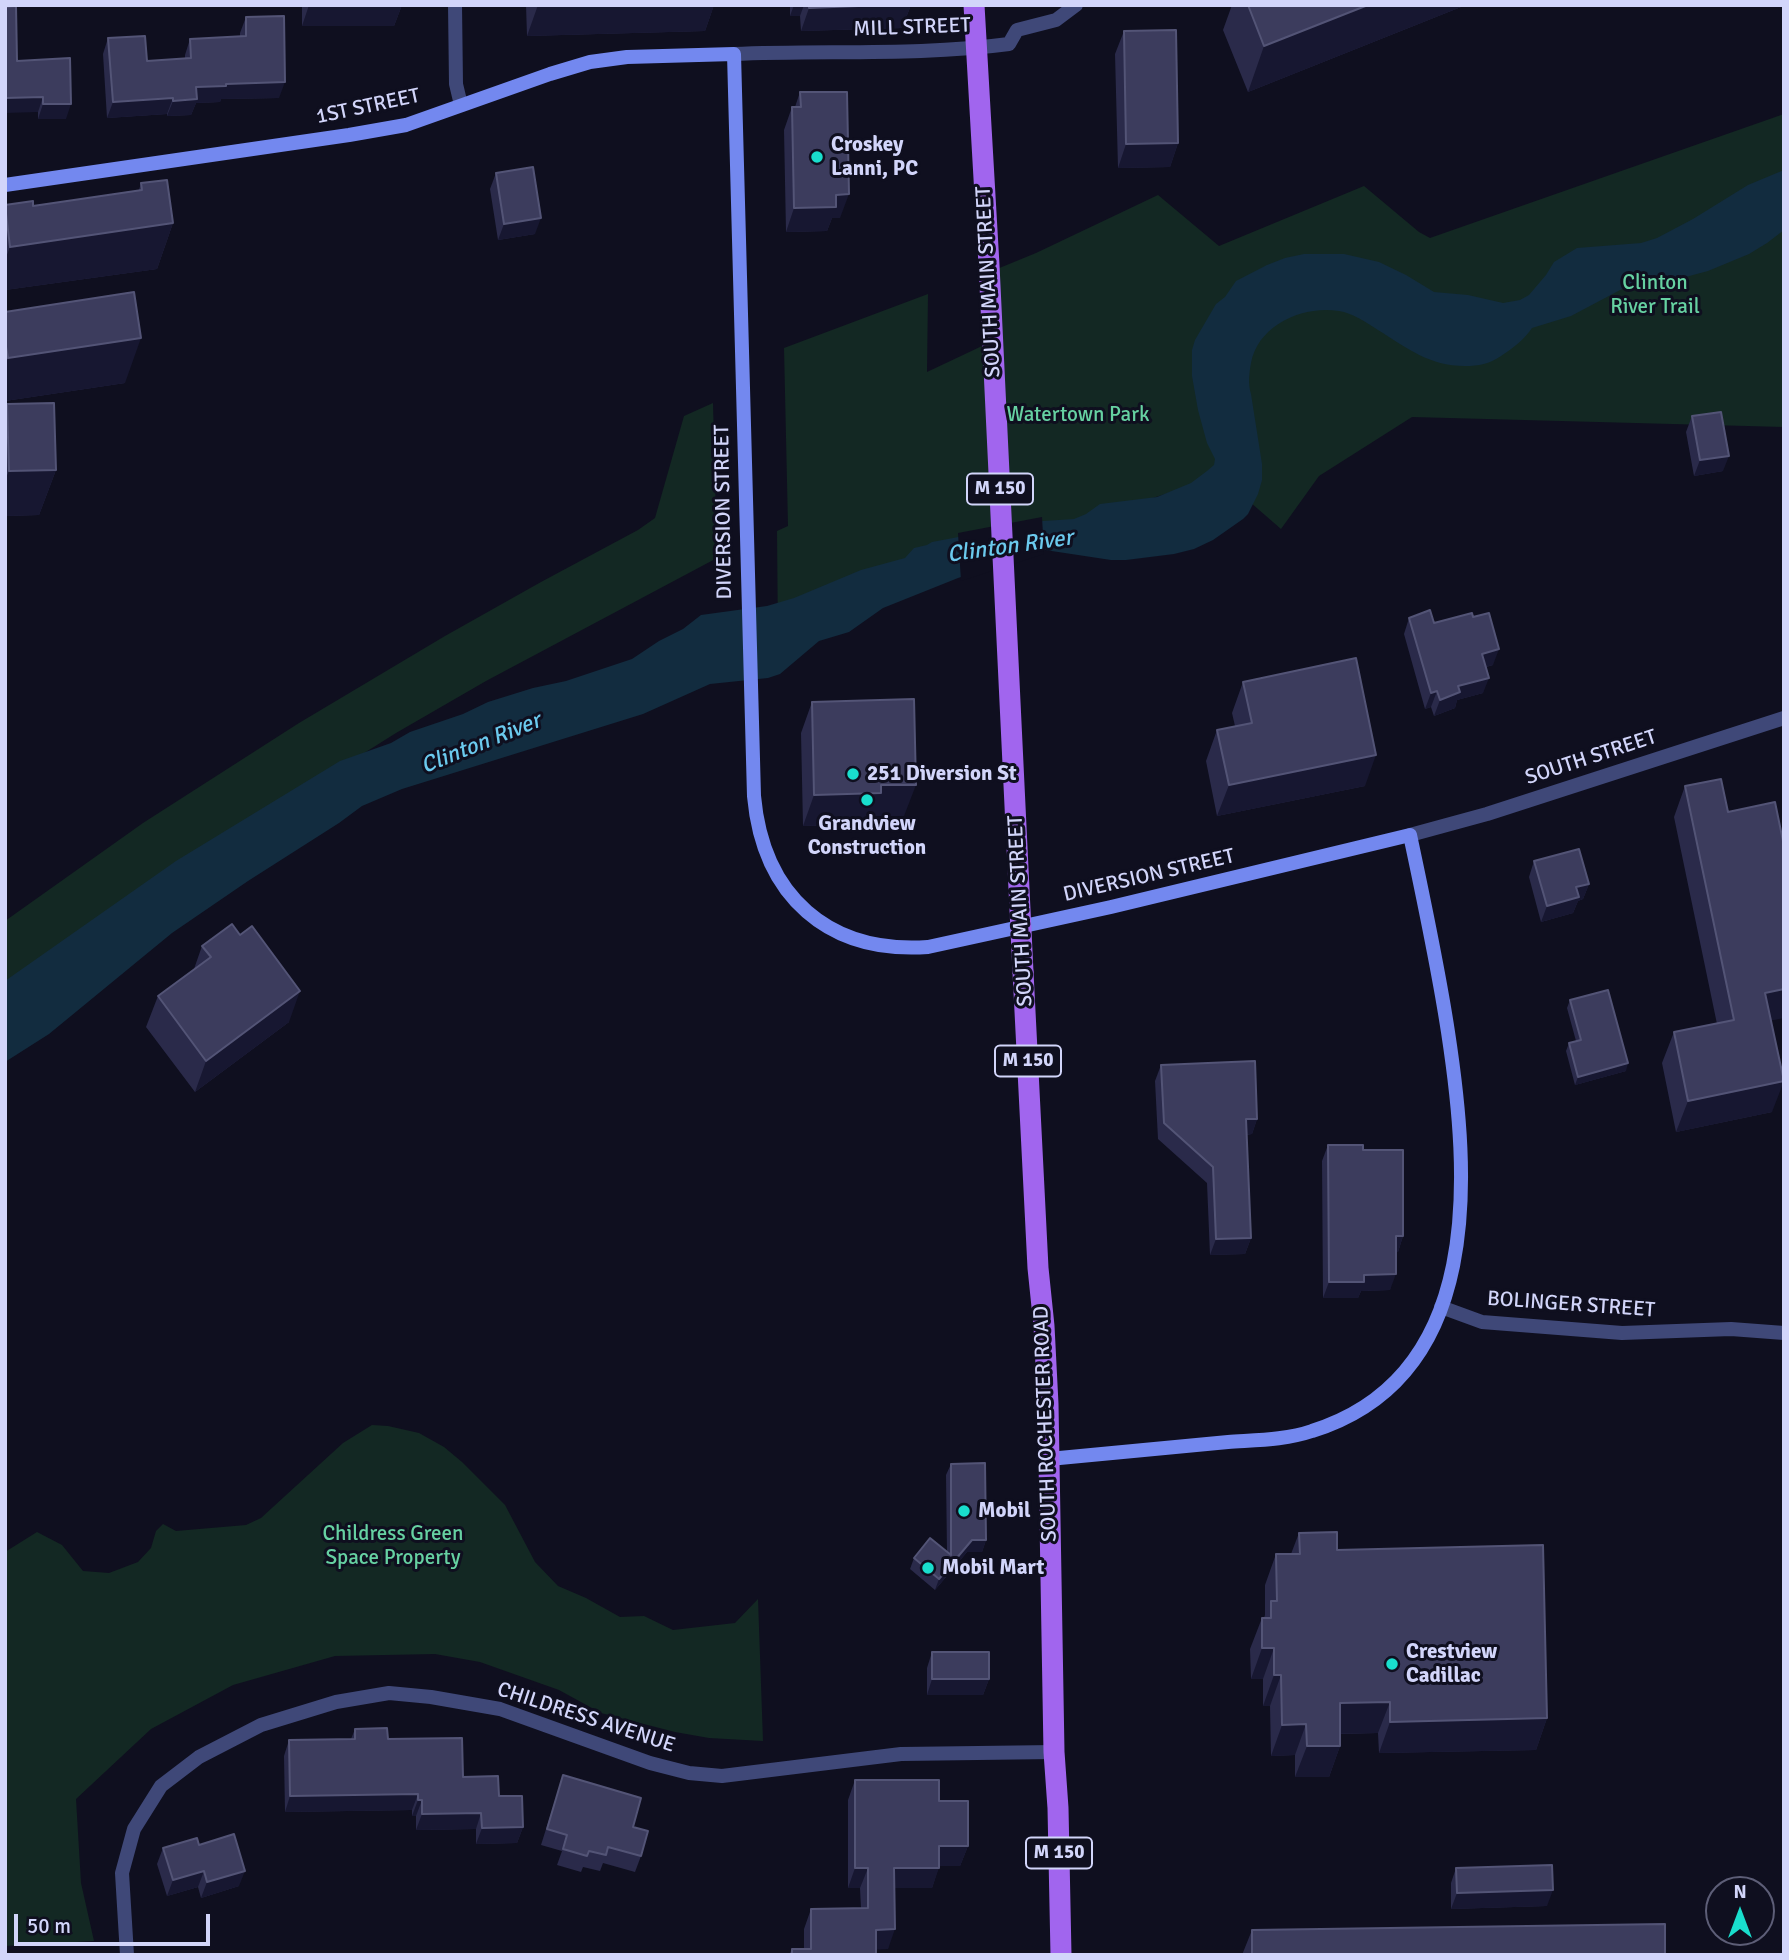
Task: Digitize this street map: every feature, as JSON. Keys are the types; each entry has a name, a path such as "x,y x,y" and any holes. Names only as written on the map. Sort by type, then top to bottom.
{"main road":[{"name":"SOUTH MAIN STREET","path":"974,5 1034,1188"},
{"name":"SOUTH ROCHESTER ROAD","path":"1034,1188 1044,1325 1049,1459 1061,1955"}],"street":[{"path":"455,5 456,84 461,105"},
{"name":"MILL STREET","path":"734,54 931,50 1009,44 1017,30 1056,20 1076,5"},
{"name":"1ST STREET","path":"5,185 380,130 419,121 590,62 626,57 734,54"},
{"name":"DIVERSION STREET","path":"734,54 755,813 769,862 801,908 850,938 883,947 905,949 944,944 1111,907 1410,835"},
{"name":"SOUTH STREET","path":"1410,835 1487,814 1784,718"},
{"path":"1049,1459 1310,1432 1351,1416 1375,1400 1410,1367 1422,1349 1433,1329 1453,1266 1459,1230 1462,1150 1454,1071 1440,980 1410,835"},
{"name":"BOLINGER STREET","path":"1441,1307 1482,1322 1622,1333 1731,1329 1784,1332"},
{"name":"CHILDRESS AVENUE","path":"127,1955 121,1873 134,1829 161,1786 199,1757 261,1725 336,1702 389,1693 500,1709 650,1763 689,1773 722,1776 901,1754 1054,1752"}],"green space":[{"name":"Clinton River Trail","path":"1784,114 1784,427 1412,417 1319,476 1281,529 1243,496 1184,488 928,570 778,641 777,531 788,526 784,348 928,294 927,372 999,338 997,269 1158,195 1219,246 1364,186 1430,238"},
{"path":"713,403 717,558 486,681 396,733 334,772 5,997 5,921 143,823 299,723 445,636 638,530 655,518 684,416"},
{"name":"Childress Green Space Property","path":"372,1425 419,1433 444,1447 505,1505 535,1562 558,1586 620,1617 644,1616 673,1630 735,1623 758,1599 763,1741 709,1738 601,1713 559,1690 480,1662 435,1654 335,1656 233,1685 151,1729 76,1799 81,1883 94,1941 5,1946 5,1552 37,1532 62,1545 83,1571 109,1573 138,1562 151,1548 156,1531 163,1524 176,1531 246,1525 261,1518 343,1443"}],"water":[{"name":"Clinton River","path":"1784,170 1784,230 1767,243 1749,254 1708,271 1663,283 1622,289 1571,316 1532,328 1510,350 1484,364 1452,365 1429,359 1344,312 1311,311 1284,320 1263,338 1255,350 1250,367 1249,386 1262,464 1262,480 1258,494 1248,514 1213,540 1174,554 1126,560 1045,550 958,578 883,608 849,632 819,641 780,674 768,678 710,684 643,714 402,789 362,806 172,933 49,1034 5,1062 5,981 176,861 340,761 391,743 410,732 463,714 488,702 566,681 632,659 683,629 701,615 767,606 794,598 861,570 905,558 914,548 932,542 1043,521 1074,519 1100,504 1157,497 1191,483 1214,465 1215,459 1207,443 1192,376 1192,350 1195,340 1216,304 1225,297 1236,281 1267,265 1304,254 1344,254 1379,262 1434,292 1468,295 1503,303 1520,300 1529,295 1554,262 1577,248 1641,243 1657,238 1748,185"}],"pier":[{"path":"1042,517 1044,554 961,581 958,533"}],"building":[{"path":"809,5 883,5 809,8"},
{"path":"1248,5 1368,5 1264,46"},
{"path":"16,6 17,61 70,58 71,104 43,104 43,97 5,98 5,7"},
{"path":"284,16 285,82 196,87 197,99 113,102 108,38 145,36 147,61 191,58 190,39 246,36 246,17"},
{"path":"1176,30 1178,143 1126,144 1124,31"},
{"path":"800,92 847,92 849,194 836,195 836,207 794,208 792,107 801,107"},
{"path":"533,167 541,218 504,224 496,173"},
{"path":"167,180 173,223 10,247 5,205 33,201 33,206 142,190 141,183"},
{"path":"134,292 141,338 8,358 5,312"},
{"path":"54,403 56,470 9,471 7,404"},
{"path":"1721,412 1729,456 1700,460 1692,416"},
{"path":"1430,610 1434,623 1472,613 1473,617 1489,613 1499,649 1482,654 1489,678 1458,686 1460,692 1440,700 1437,691 1431,693 1409,618"},
{"path":"1356,658 1376,755 1229,785 1217,730 1252,723 1243,682"},
{"path":"914,699 916,785 881,785 881,793 814,795 812,702"},
{"path":"1721,779 1728,812 1775,802 1784,841 1784,989 1765,993 1784,1081 1688,1101 1674,1032 1734,1020 1685,786"},
{"path":"1579,849 1589,884 1576,887 1579,897 1547,906 1534,861"},
{"path":"232,924 240,935 252,926 300,991 206,1061 158,996 211,957 202,946"},
{"path":"1608,990 1628,1063 1578,1077 1569,1043 1581,1040 1570,1000"},
{"path":"1255,1061 1257,1119 1246,1119 1251,1238 1216,1239 1213,1167 1164,1123 1161,1065"},
{"path":"1328,1145 1363,1145 1363,1150 1403,1150 1403,1236 1396,1236 1396,1274 1364,1275 1364,1282 1329,1282"},
{"path":"985,1463 986,1540 972,1540 939,1579 914,1558 930,1538 951,1555 951,1464"},
{"name":"Crestview Cadillac","path":"1337,1532 1337,1550 1543,1545 1547,1718 1390,1722 1390,1702 1340,1703 1340,1746 1307,1746 1306,1724 1282,1725 1281,1675 1274,1675 1274,1648 1262,1648 1262,1618 1271,1618 1271,1601 1277,1601 1276,1554 1300,1554 1299,1533"},
{"path":"932,1652 989,1652 989,1679 932,1679"},
{"path":"387,1728 388,1739 462,1738 463,1777 498,1776 499,1796 522,1796 523,1827 482,1828 481,1813 422,1814 422,1800 418,1800 418,1794 290,1796 289,1740 355,1739 355,1729"},
{"path":"563,1775 641,1798 633,1827 648,1831 641,1856 608,1847 606,1855 589,1851 587,1856 563,1849 567,1835 547,1829"},
{"path":"855,1780 939,1780 939,1801 968,1801 968,1846 939,1846 939,1868 894,1868 895,1929 876,1930 876,1955 792,1955 792,1949 811,1949 811,1909 868,1908 868,1868 855,1868"},
{"path":"234,1834 245,1871 207,1882 204,1871 173,1880 163,1848 197,1838 199,1845"},
{"path":"1552,1865 1553,1890 1457,1893 1456,1868"},
{"path":"1665,1924 1665,1955 1252,1955 1252,1930"}],"place":[{"name":"Croskey Lanni, PC","path":"817,157"},
{"name":"251 Diversion St","path":"853,774"},
{"name":"Grandview Construction","path":"867,800"},
{"name":"Mobil","path":"964,1511"},
{"name":"Mobil Mart","path":"928,1568"},
{"name":"Crestview Cadillac","path":"1392,1664"}],"park label":[{"name":"Watertown Park","path":"1078,415"}]}
